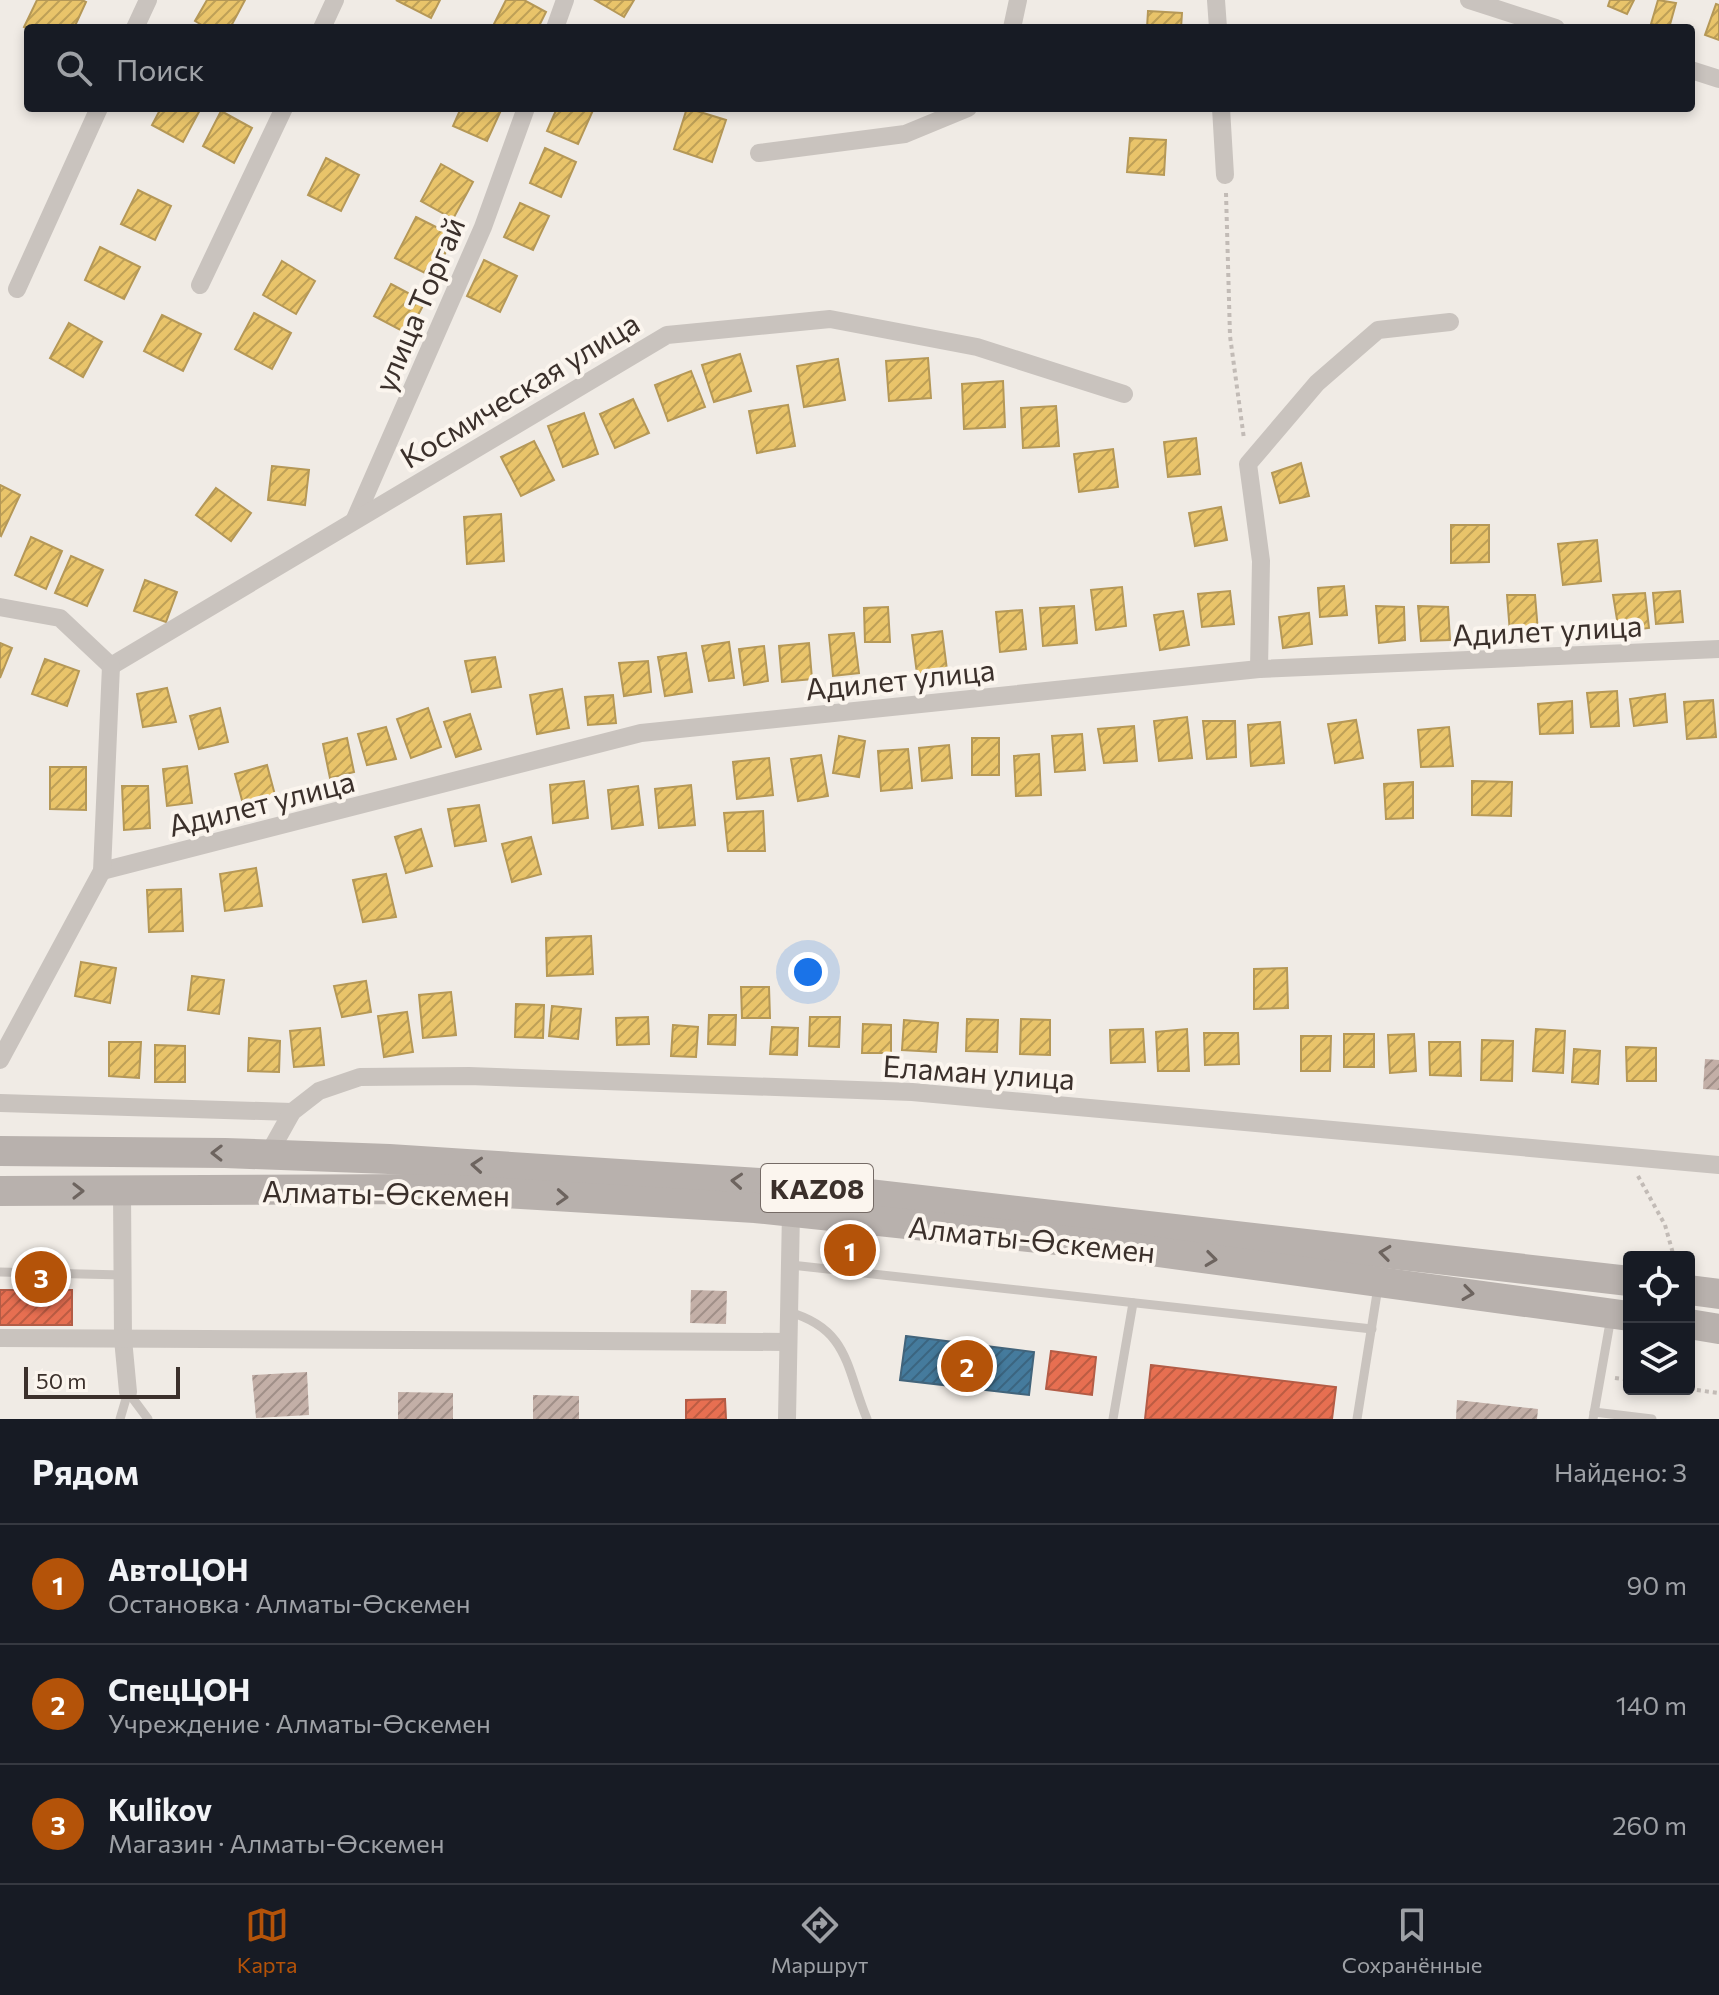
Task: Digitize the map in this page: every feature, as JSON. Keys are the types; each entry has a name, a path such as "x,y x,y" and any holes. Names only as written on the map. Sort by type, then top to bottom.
{"main road":[{"name":"Алматы-Өскемен","path":"0,1151 389,1159 790,1185 1623,1280"},
{"path":"389,1159 390,1189"},
{"name":"Алматы-Өскемен","path":"0,1191 438,1189 791,1212 1114,1246 1620,1314"},
{"path":"1695,1291 1719,1294"},
{"path":"1695,1325 1719,1329"}],"street":[{"path":"137,24 148,0"},
{"path":"324,24 335,0"},
{"path":"556,24 565,0"},
{"path":"1013,24 1018,0"},
{"path":"1216,0 1218,24"},
{"path":"1469,0 1544,24"},
{"path":"1695,71 1719,79"},
{"path":"17,289 97,112"},
{"path":"200,285 282,112"},
{"name":"улица Торгай","path":"355,519 483,227 525,112"},
{"path":"759,153 905,134 958,112"},
{"path":"1221,112 1225,175"},
{"name":"Космическая улица","path":"111,666 667,335 830,319 977,347 1124,394"},
{"path":"1259,669 1261,561 1248,464 1317,383 1378,330 1450,322"},
{"path":"0,607 60,618 111,666 102,871 0,1060"},
{"name":"Адилет улица","path":"102,871 641,733 1259,669 1719,649"},
{"name":"Еламан улица","path":"268,1155 292,1112 319,1091 360,1077 469,1076 912,1092 1719,1165"},
{"path":"0,1103 292,1112"},
{"path":"122,1191 123,1339 128,1392"},
{"path":"787,1419 791,1212"},
{"path":"0,1338 788,1342"}],"lane":[{"path":"791,1265 1372,1329"},
{"path":"0,1272 123,1275"},
{"path":"1357,1419 1379,1280"},
{"path":"1113,1419 1133,1303"},
{"path":"789,1312 815,1319 827,1328 839,1348 867,1419"},
{"path":"1620,1314 1594,1415 1652,1419"},
{"path":"120,1419 128,1392"},
{"path":"128,1392 148,1419"}],"path":[{"path":"1225,175 1230,336 1248,464"},
{"path":"1627,1156 1665,1225 1672,1251"},
{"path":"1695,1390 1719,1393"}],"building: Жильё":[{"path":"37,0 86,2 76,24 25,24"},
{"path":"207,0 245,0 232,24 200,24 195,21"},
{"path":"396,0 440,0 431,18"},
{"path":"506,0 524,0 546,12 540,24 494,24"},
{"path":"595,0 634,0 624,17"},
{"path":"1610,0 1634,0 1627,14 1608,6"},
{"path":"1658,0 1676,3 1670,24 1651,24"},
{"path":"1716,4 1719,5 1719,40 1705,35"},
{"path":"1148,11 1182,13 1181,24 1147,24"},
{"path":"159,112 199,112 183,142 152,125"},
{"path":"220,112 252,128 234,163 203,146"},
{"path":"459,112 500,112 487,141 453,126"},
{"path":"555,112 592,112 578,144 547,131"},
{"path":"686,112 700,112 726,120 712,162 674,149"},
{"path":"1130,138 1166,140 1164,175 1127,172"},
{"path":"545,148 576,162 561,197 530,183"},
{"path":"326,158 359,175 341,211 308,195"},
{"path":"441,164 473,182 453,219 421,201"},
{"path":"138,190 171,206 155,240 121,224"},
{"path":"520,203 549,216 533,250 504,237"},
{"path":"416,217 454,236 433,277 395,258"},
{"path":"100,247 140,267 124,299 85,280"},
{"path":"484,260 517,276 500,312 467,296"},
{"path":"282,261 315,281 296,314 263,295"},
{"path":"391,284 425,302 408,334 374,316"},
{"path":"254,313 291,333 272,369 235,349"},
{"path":"162,315 201,334 183,371 144,351"},
{"path":"69,323 102,342 83,377 50,358"},
{"path":"740,354 751,391 714,402 702,365"},
{"path":"928,358 931,398 889,401 886,361"},
{"path":"838,359 845,400 804,407 797,366"},
{"path":"691,371 705,407 668,421 655,385"},
{"path":"1003,381 1005,427 964,429 962,384"},
{"path":"633,399 649,433 615,448 600,414"},
{"path":"788,405 795,446 757,453 749,411"},
{"path":"1056,406 1059,446 1023,448 1021,408"},
{"path":"584,413 598,454 563,467 548,426"},
{"path":"1196,438 1200,474 1168,477 1164,442"},
{"path":"534,441 554,480 521,496 501,457"},
{"path":"1113,449 1118,487 1079,492 1074,454"},
{"path":"1301,463 1309,496 1280,503 1272,473"},
{"path":"272,466 309,470 305,505 268,500"},
{"path":"0,485 20,495 1,536 0,535"},
{"path":"216,488 251,513 231,541 196,515"},
{"path":"1221,507 1227,540 1195,546 1189,513"},
{"path":"501,514 504,561 467,564 464,517"},
{"path":"1451,525 1489,525 1489,562 1451,563"},
{"path":"31,537 62,551 46,589 15,575"},
{"path":"1597,540 1601,581 1563,585 1558,544"},
{"path":"71,556 103,570 87,606 55,593"},
{"path":"145,580 177,592 166,622 134,611"},
{"path":"1344,586 1347,615 1320,617 1318,588"},
{"path":"1122,587 1126,626 1096,630 1091,590"},
{"path":"1230,591 1234,624 1202,627 1198,594"},
{"path":"1680,591 1683,622 1656,624 1653,593"},
{"path":"1645,593 1649,628 1619,632 1613,595"},
{"path":"1507,595 1535,595 1538,632 1510,633"},
{"path":"1074,606 1077,643 1043,646 1040,608"},
{"path":"1376,606 1404,607 1405,640 1379,643"},
{"path":"1418,606 1448,607 1450,640 1421,641"},
{"path":"888,607 890,642 865,642 864,608"},
{"path":"1022,610 1026,649 1000,652 996,612"},
{"path":"1183,611 1189,645 1160,650 1154,615"},
{"path":"1309,613 1312,644 1283,648 1279,617"},
{"path":"942,631 947,670 917,674 912,635"},
{"path":"854,633 859,673 833,676 829,635"},
{"path":"729,642 734,678 709,681 702,646"},
{"path":"0,643 12,648 0,678"},
{"path":"809,643 812,679 782,682 779,646"},
{"path":"764,646 768,681 744,685 739,649"},
{"path":"686,653 692,692 665,696 658,657"},
{"path":"495,657 501,687 472,692 465,661"},
{"path":"45,659 79,671 67,706 32,694"},
{"path":"648,661 651,692 624,696 619,663"},
{"path":"167,688 176,722 143,727 137,694"},
{"path":"562,689 569,728 537,734 530,695"},
{"path":"1617,691 1619,726 1591,727 1587,693"},
{"path":"1665,694 1667,722 1634,726 1630,699"},
{"path":"613,695 616,723 588,725 585,697"},
{"path":"1713,700 1716,737 1687,739 1684,702"},
{"path":"1572,701 1573,733 1540,734 1538,704"},
{"path":"220,708 228,742 199,749 190,716"},
{"path":"428,708 441,747 411,758 397,719"},
{"path":"470,714 481,749 456,757 444,722"},
{"path":"1187,717 1192,758 1159,761 1154,721"},
{"path":"1356,720 1363,758 1335,763 1328,724"},
{"path":"1203,721 1235,721 1236,757 1207,759"},
{"path":"1280,722 1284,763 1251,766 1248,725"},
{"path":"1134,726 1137,761 1104,763 1098,729"},
{"path":"386,727 396,759 367,765 358,734"},
{"path":"1449,727 1453,766 1421,767 1418,730"},
{"path":"1082,734 1085,770 1055,772 1052,736"},
{"path":"839,736 865,741 859,777 833,773"},
{"path":"347,738 354,772 330,778 323,744"},
{"path":"972,738 999,738 999,775 972,775"},
{"path":"949,745 952,778 922,781 919,748"},
{"path":"908,749 912,788 881,791 878,751"},
{"path":"1039,754 1041,795 1016,796 1014,756"},
{"path":"821,755 828,796 798,801 791,759"},
{"path":"769,758 773,795 737,799 733,762"},
{"path":"267,765 275,795 243,804 235,774"},
{"path":"187,766 192,803 167,806 163,769"},
{"path":"50,767 86,767 86,810 50,809"},
{"path":"584,781 588,818 553,823 550,785"},
{"path":"1472,781 1512,782 1511,816 1472,815"},
{"path":"1413,782 1413,818 1386,819 1384,784"},
{"path":"691,785 695,825 659,828 655,789"},
{"path":"122,786 148,786 150,828 124,830"},
{"path":"638,786 643,825 612,829 608,790"},
{"path":"479,805 486,841 455,846 448,809"},
{"path":"763,811 765,851 728,851 724,813"},
{"path":"421,829 432,866 406,873 395,837"},
{"path":"531,837 541,874 512,882 502,844"},
{"path":"256,868 262,906 225,911 220,874"},
{"path":"386,874 396,917 363,922 353,880"},
{"path":"181,889 183,931 149,932 147,890"},
{"path":"591,936 593,974 547,976 546,938"},
{"path":"81,962 116,968 110,1003 75,996"},
{"path":"1287,968 1288,1008 1254,1009 1254,969"},
{"path":"192,976 224,980 219,1014 188,1010"},
{"path":"366,981 371,1012 342,1017 334,986"},
{"path":"741,987 769,987 770,1018 742,1018"},
{"path":"451,992 456,1035 423,1038 419,995"},
{"path":"516,1004 544,1005 543,1038 515,1037"},
{"path":"552,1006 581,1009 578,1039 549,1036"},
{"path":"407,1012 413,1052 384,1057 378,1016"},
{"path":"709,1015 736,1015 735,1045 708,1044"},
{"path":"648,1017 649,1044 617,1045 616,1018"},
{"path":"810,1017 840,1017 839,1047 809,1046"},
{"path":"967,1019 998,1020 997,1052 966,1051"},
{"path":"1021,1019 1050,1020 1050,1055 1020,1054"},
{"path":"904,1020 938,1023 936,1052 902,1050"},
{"path":"863,1024 891,1025 891,1053 862,1053"},
{"path":"673,1025 698,1027 696,1057 671,1056"},
{"path":"772,1027 798,1028 797,1055 770,1054"},
{"path":"320,1028 324,1065 294,1067 290,1031"},
{"path":"1143,1029 1145,1062 1111,1063 1110,1030"},
{"path":"1187,1029 1189,1071 1158,1071 1156,1032"},
{"path":"1536,1029 1565,1031 1563,1073 1533,1071"},
{"path":"1204,1033 1238,1033 1239,1064 1205,1065"},
{"path":"1344,1034 1374,1034 1374,1067 1344,1067"},
{"path":"1414,1034 1416,1071 1390,1073 1388,1035"},
{"path":"1301,1036 1331,1036 1330,1071 1301,1071"},
{"path":"249,1038 280,1041 279,1072 248,1071"},
{"path":"1482,1040 1513,1041 1512,1081 1481,1080"},
{"path":"109,1042 141,1042 139,1078 109,1076"},
{"path":"1429,1042 1460,1042 1461,1076 1430,1075"},
{"path":"155,1045 185,1046 185,1082 155,1082"},
{"path":"1626,1047 1656,1048 1656,1081 1627,1081"},
{"path":"1574,1049 1600,1051 1598,1084 1572,1082"}],"building: Торговля":[{"path":"0,1290 72,1290 72,1325 0,1325"},
{"path":"1051,1351 1096,1357 1092,1395 1046,1389"},
{"path":"1151,1365 1336,1387 1332,1419 1145,1419"},
{"path":"725,1399 726,1419 686,1419 686,1400"}],"building: Учреждения":[{"path":"906,1336 1034,1352 1029,1395 900,1380"}],"building: Прочее":[{"path":"1705,1059 1719,1060 1719,1090 1703,1089"},
{"path":"691,1290 727,1291 726,1324 690,1323"},
{"path":"307,1372 309,1415 256,1418 252,1375"},
{"path":"398,1392 453,1393 453,1419 398,1419"},
{"path":"533,1395 579,1396 579,1419 533,1419"},
{"path":"1457,1400 1538,1409 1537,1419 1456,1419"}],"place":[{"name":"АвтоЦОН","path":"850,1250"},
{"name":"Kulikov","path":"41,1277"},
{"name":"СпецЦОН","path":"967,1366"}]}
